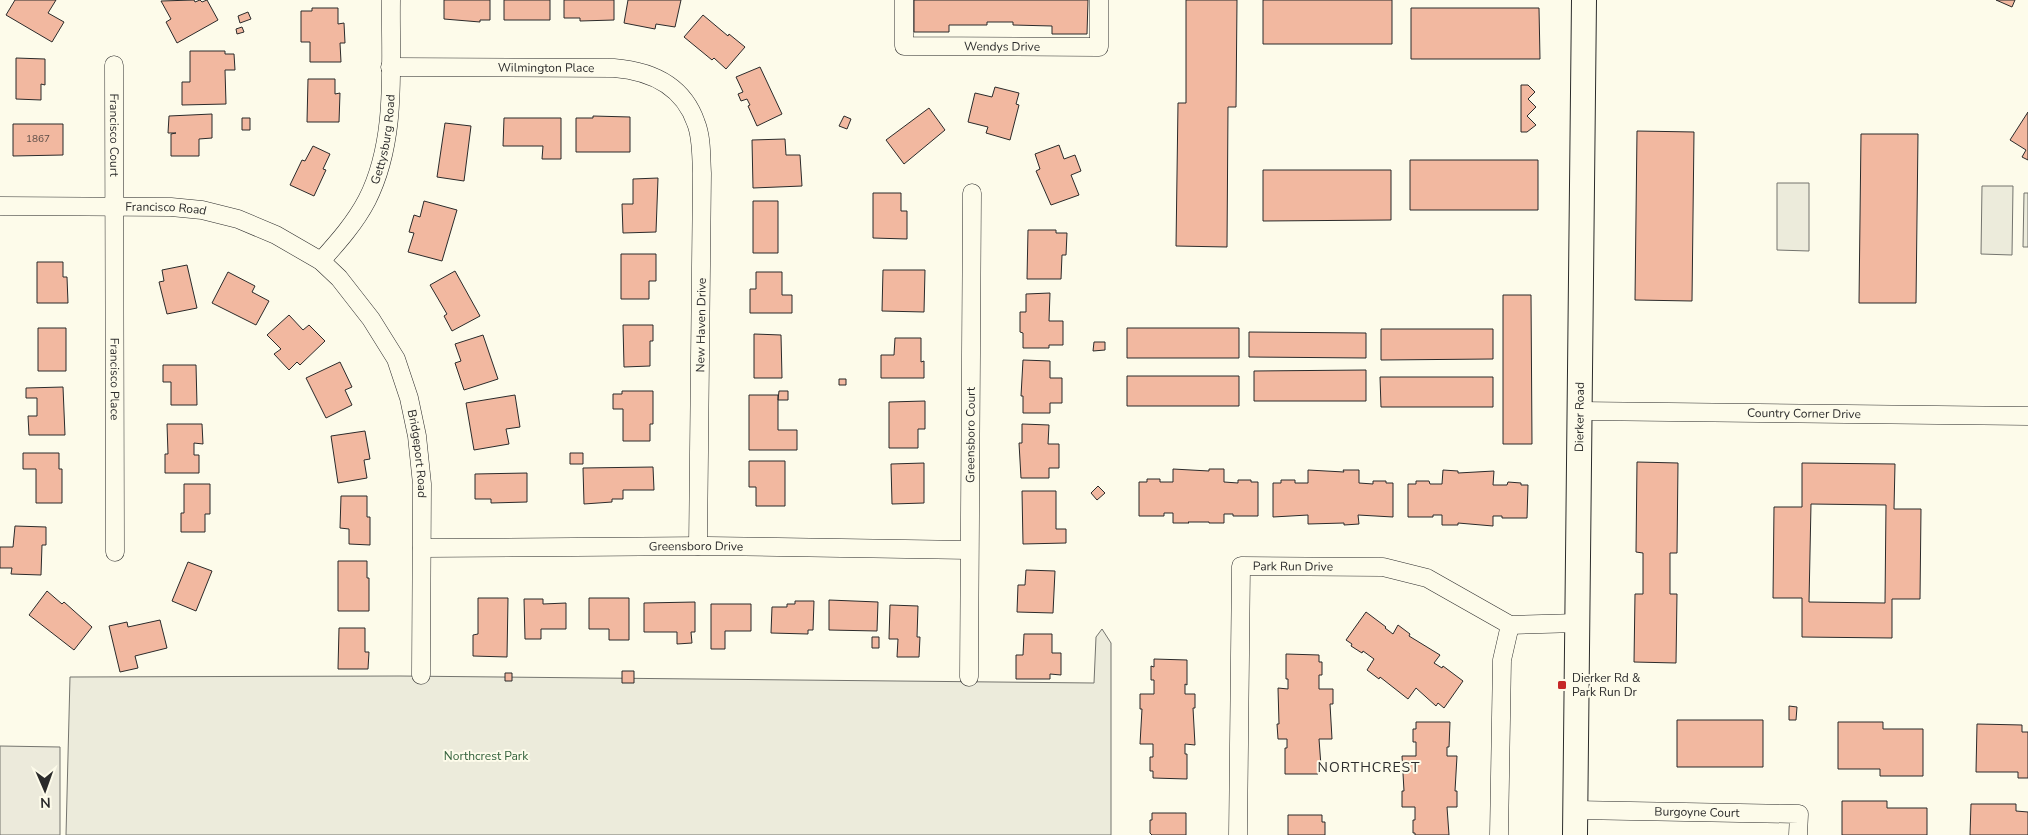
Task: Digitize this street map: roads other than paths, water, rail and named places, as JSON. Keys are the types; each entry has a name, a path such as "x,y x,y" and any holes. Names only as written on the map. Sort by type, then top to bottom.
{"street":[{"name":"Gettysburg Road","path":"321,261 356,219 376,178 387,136 390,114 390,0"},
{"name":"Wendys Drive","path":"904,0 904,46 1099,47 1099,0"},
{"name":"Dierker Road","path":"1575,835 1584,0"},
{"name":"Francisco Court","path":"113,206 114,66"},
{"name":"Wilmington Place","path":"390,67 605,68 634,70 649,74 669,86 688,106"},
{"name":"New Haven Drive","path":"688,106 697,124 702,173 698,546"},
{"name":"Greensboro Court","path":"969,677 972,193"},
{"name":"Francisco Road","path":"0,206 113,206 194,209 238,220 276,235 321,261"},
{"name":"Francisco Place","path":"113,206 115,552"},
{"name":"Bridgeport Road","path":"321,261 339,278 371,319 396,359 407,390 417,436 421,474 421,675"},
{"name":"Country Corner Drive","path":"1580,411 2028,416"},
{"name":"Greensboro Drive","path":"422,548 698,546 969,550"},
{"name":"Park Run Drive","path":"1238,835 1241,566 1384,567 1428,578 1510,625"},
{"path":"1499,835 1502,660 1510,625 1578,623"},
{"name":"Burgoyne Court","path":"1576,810 1798,814 1798,835"}],"place":[{"name":"Dierker Rd & Park Run Dr","path":"1562,685"}],"district":[{"name":"NORTHCREST","path":"1369,767"}],"park label":[{"name":"Northcrest Park","path":"486,756"}]}
